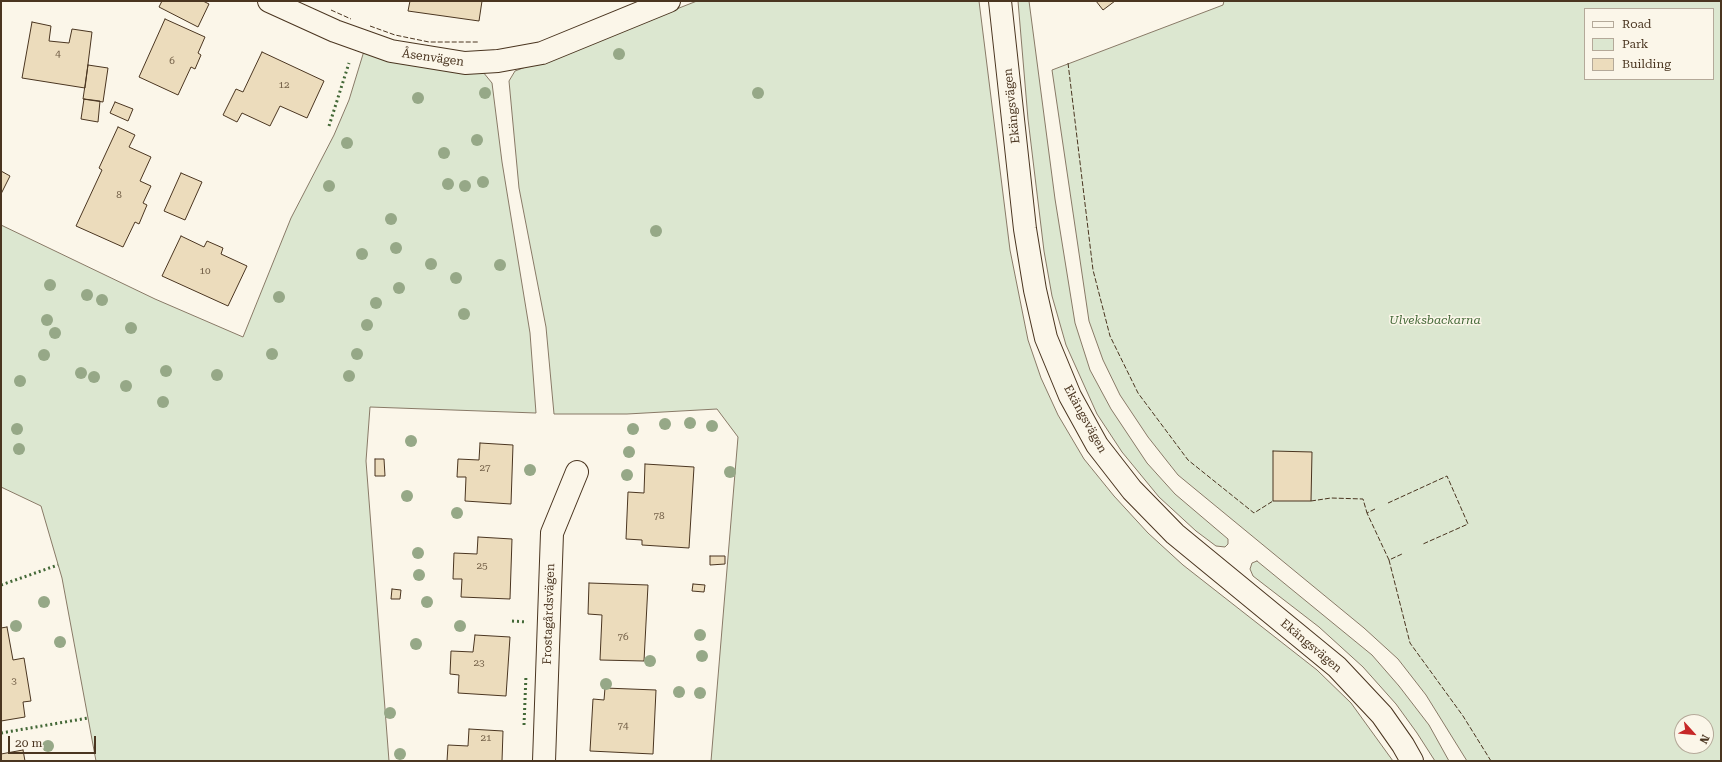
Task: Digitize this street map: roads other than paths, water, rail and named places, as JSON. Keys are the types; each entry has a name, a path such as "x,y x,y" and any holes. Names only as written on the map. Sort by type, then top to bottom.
{"street":[{"name":"Åsenvägen","path":"269,1 335,31 378,47 429,59 465,64 498,61 542,53 669,1"},
{"name":"Ekängsvägen","path":"1000,1 1025,229 1035,290 1046,338 1070,396 1097,445 1132,490 1175,534 1337,667 1382,715 1403,744 1412,761"},
{"name":"Frostagårdsvägen","path":"544,761 552,533 577,472"}],"park label":[{"name":"Ulveksbackarna","path":"1435,320"}]}
